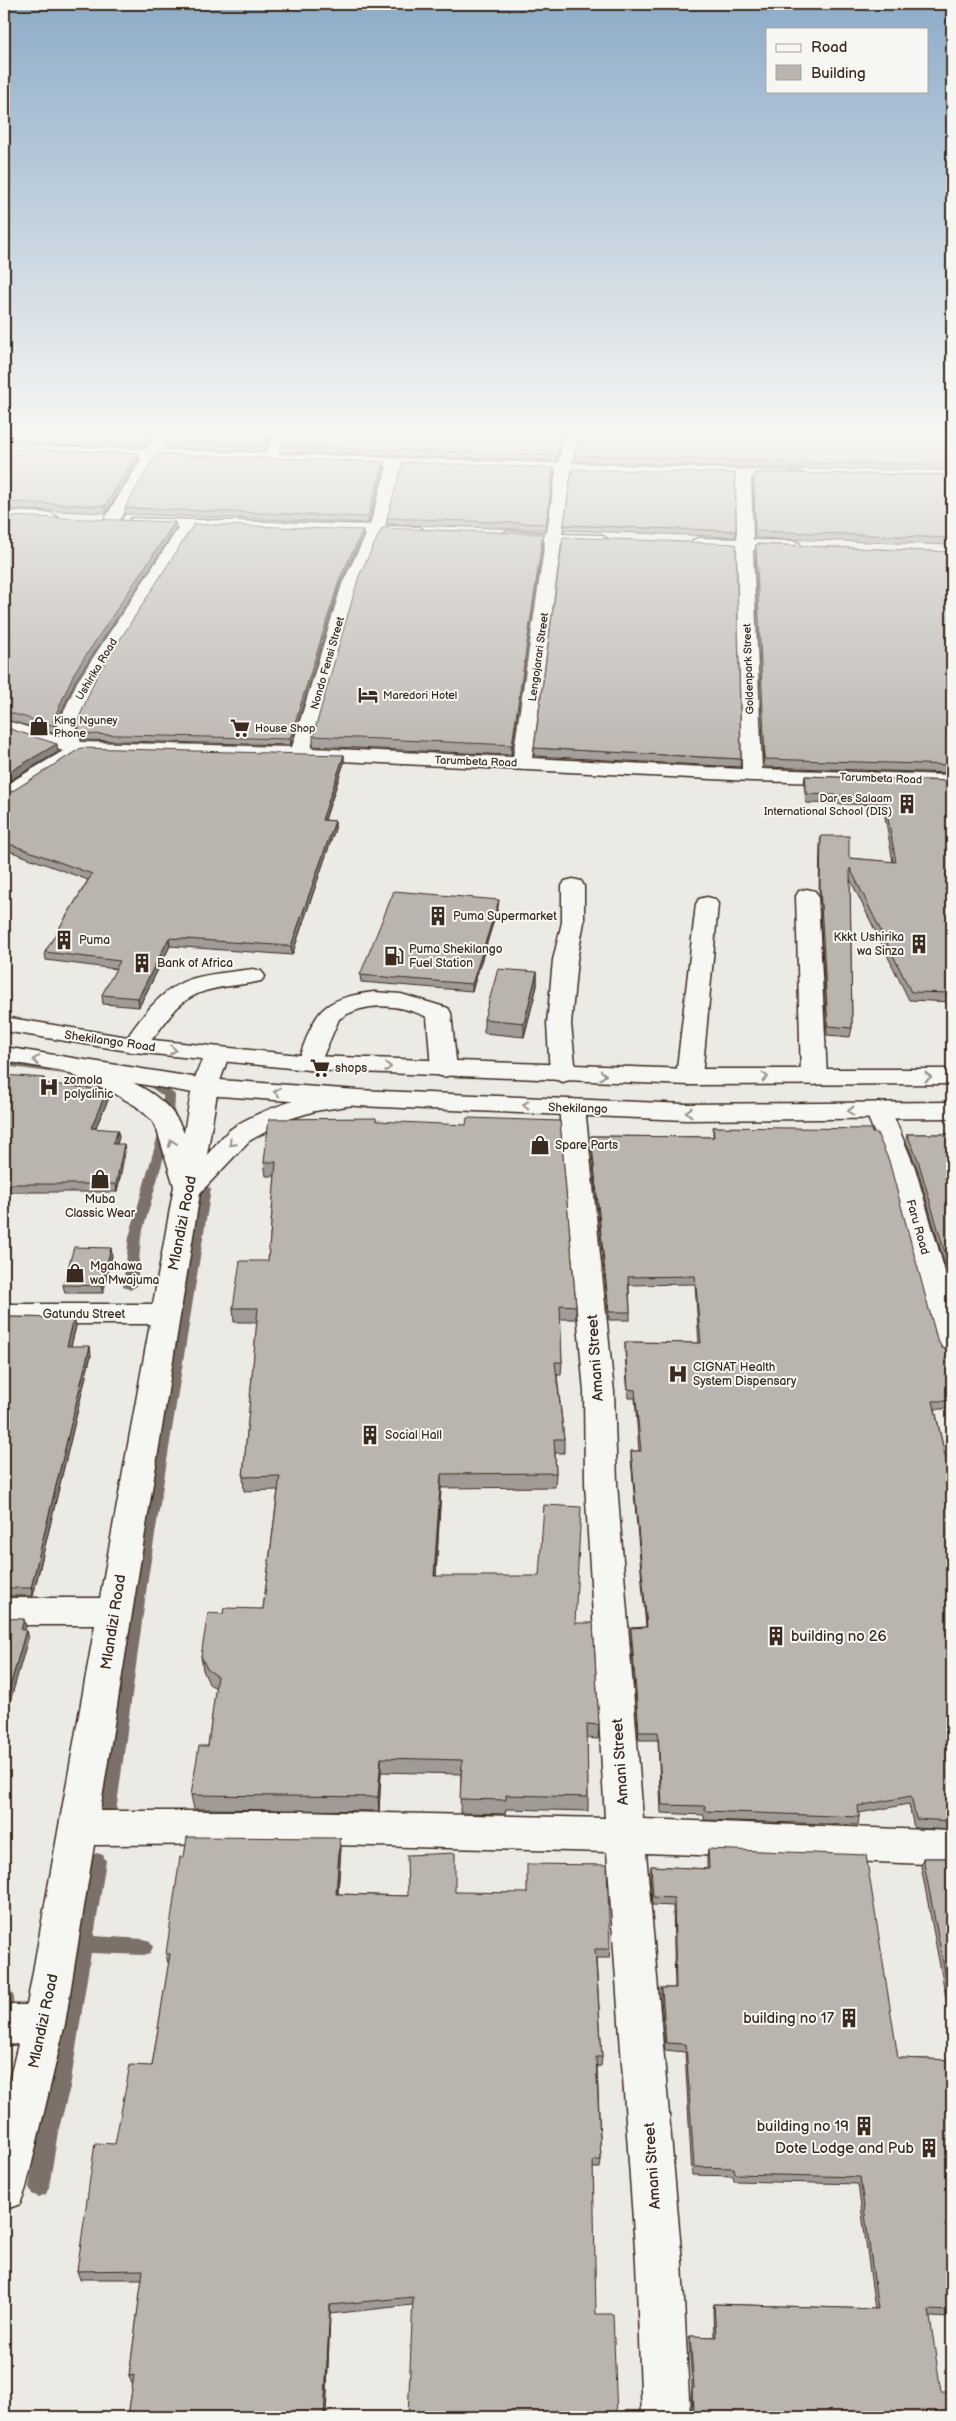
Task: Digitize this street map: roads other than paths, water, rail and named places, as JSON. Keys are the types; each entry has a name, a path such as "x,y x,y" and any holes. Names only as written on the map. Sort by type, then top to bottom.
{"street":[{"name":"Ushirika Road","path":"74,748 66,729 86,682 175,546"},
{"name":"Nondo Fensi Street","path":"300,753 350,584 368,546"},
{"name":"Lengojarari Street","path":"522,763 554,546"},
{"name":"Goldenpark Street","path":"744,546 752,775"},
{"path":"790,546 813,547"},
{"name":"Tarumbeta Road","path":"4,726 74,748 300,753 752,775 952,780"},
{"path":"4,794 71,754 74,748"},
{"name":"Amani Street","path":"573,886 573,922 565,960 559,1024 568,1091 598,1392 602,1483 625,1834 658,2242 666,2417"},
{"path":"807,896 814,1077"},
{"path":"689,1077 707,904"},
{"path":"134,1045 172,1000 185,990 199,984 252,976"},
{"path":"309,1063 327,1016 346,1005 372,999 396,999 421,1004 440,1013 444,1069"},
{"name":"Shekilango Road","path":"4,1024 134,1045 217,1055"},
{"path":"4,1054 205,1087"},
{"name":"Shekilango","path":"217,1055 309,1063 444,1069 686,1112 952,1110"},
{"name":"Mlandizi Road","path":"4,2188 44,2024 79,1828 165,1314 189,1189 205,1087 217,1055"},
{"path":"72,1066 128,1091 163,1117 189,1189 240,1135 280,1114 312,1104 358,1098"},
{"name":"Shekilango","path":"205,1087 358,1098 568,1091 689,1077 952,1077"},
{"name":"Faru Road","path":"878,1110 902,1168 952,1347"},
{"name":"Gatundu Street","path":"4,1314 165,1314"},
{"path":"4,1611 115,1612"},
{"path":"79,1828 202,1826 625,1834 952,1848"},
{"path":"4,2025 44,2024"}],"waterway":[{"path":"4,1063 79,1073"},
{"path":"130,1286 135,1237 168,1121 169,1095 154,1084 143,1082"},
{"path":"107,1812 140,1578 205,1189"},
{"path":"83,1944 97,1861"},
{"path":"39,2187 48,2132 60,2087 83,1944"},
{"path":"83,1944 144,1947"},
{"path":"4,2006 5,1998"}],"place":[{"name":"Maredori Hotel","path":"368,695"},
{"name":"King Nguney Phone","path":"39,726"},
{"name":"House Shop","path":"240,728"},
{"name":"Dar es Salaam International School (DIS)","path":"907,804"},
{"name":"Puma Supermarket","path":"438,916"},
{"name":"Puma","path":"64,940"},
{"name":"Kkkt Ushirika wa Sinza","path":"919,944"},
{"name":"Puma Shekilango Fuel Station","path":"394,956"},
{"name":"Bank of Africa","path":"142,963"},
{"name":"shops","path":"320,1068"},
{"name":"zomola polyclinic","path":"49,1087"},
{"name":"Spare Parts","path":"540,1145"},
{"name":"Muba Classic Wear","path":"100,1179"},
{"name":"Mgahawa wa Mwajuma","path":"75,1273"},
{"name":"CIGNAT Health System Dispensary","path":"678,1374"},
{"name":"Social Hall","path":"370,1435"},
{"name":"building no 26","path":"776,1636"},
{"name":"building no 17","path":"849,2018"},
{"name":"building no 19","path":"864,2126"},
{"name":"Dote Lodge and Pub","path":"929,2148"}]}
